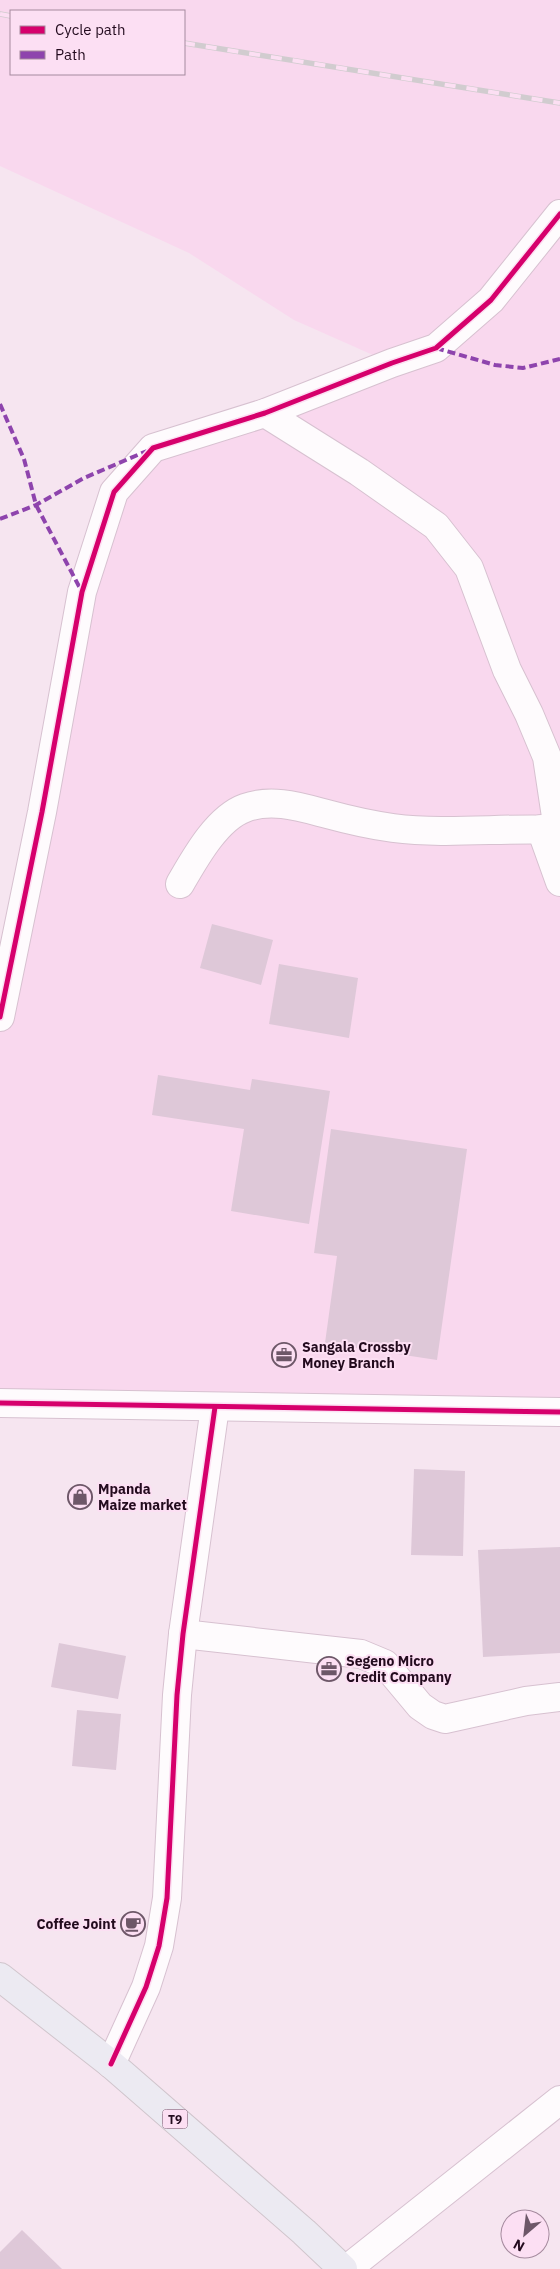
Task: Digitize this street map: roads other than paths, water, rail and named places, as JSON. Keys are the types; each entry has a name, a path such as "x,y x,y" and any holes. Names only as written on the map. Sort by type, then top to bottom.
{"highway":[{"name":"T9","path":"0,1977 111,2064 304,2232 343,2269"}],"street":[{"path":"0,1018 42,812 82,592 114,492 154,448 265,414 392,363 436,348 491,300 560,214"},
{"path":"265,414 359,472 436,526 469,568 508,670 547,757 553,830 560,882"},
{"path":"180,884 192,863 224,820 244,808 266,802 294,806 350,820 394,828 553,830"},
{"path":"0,1404 560,1412"},
{"path":"111,2064 146,1987 159,1946 167,1898 176,1695 215,1407"},
{"path":"183,1634 361,1654 385,1664 420,1706 433,1715 445,1719 526,1701 560,1696"},
{"path":"348,2269 560,2100"}],"railway":[{"path":"0,14 10,16"},
{"path":"185,43 560,103"}],"place":[{"name":"Sangala Crossby Money Branch","path":"284,1355"},
{"name":"Mpanda Maize market","path":"80,1497"},
{"name":"Segeno Micro Credit Company","path":"329,1669"},
{"name":"Coffee Joint","path":"133,1924"}]}
